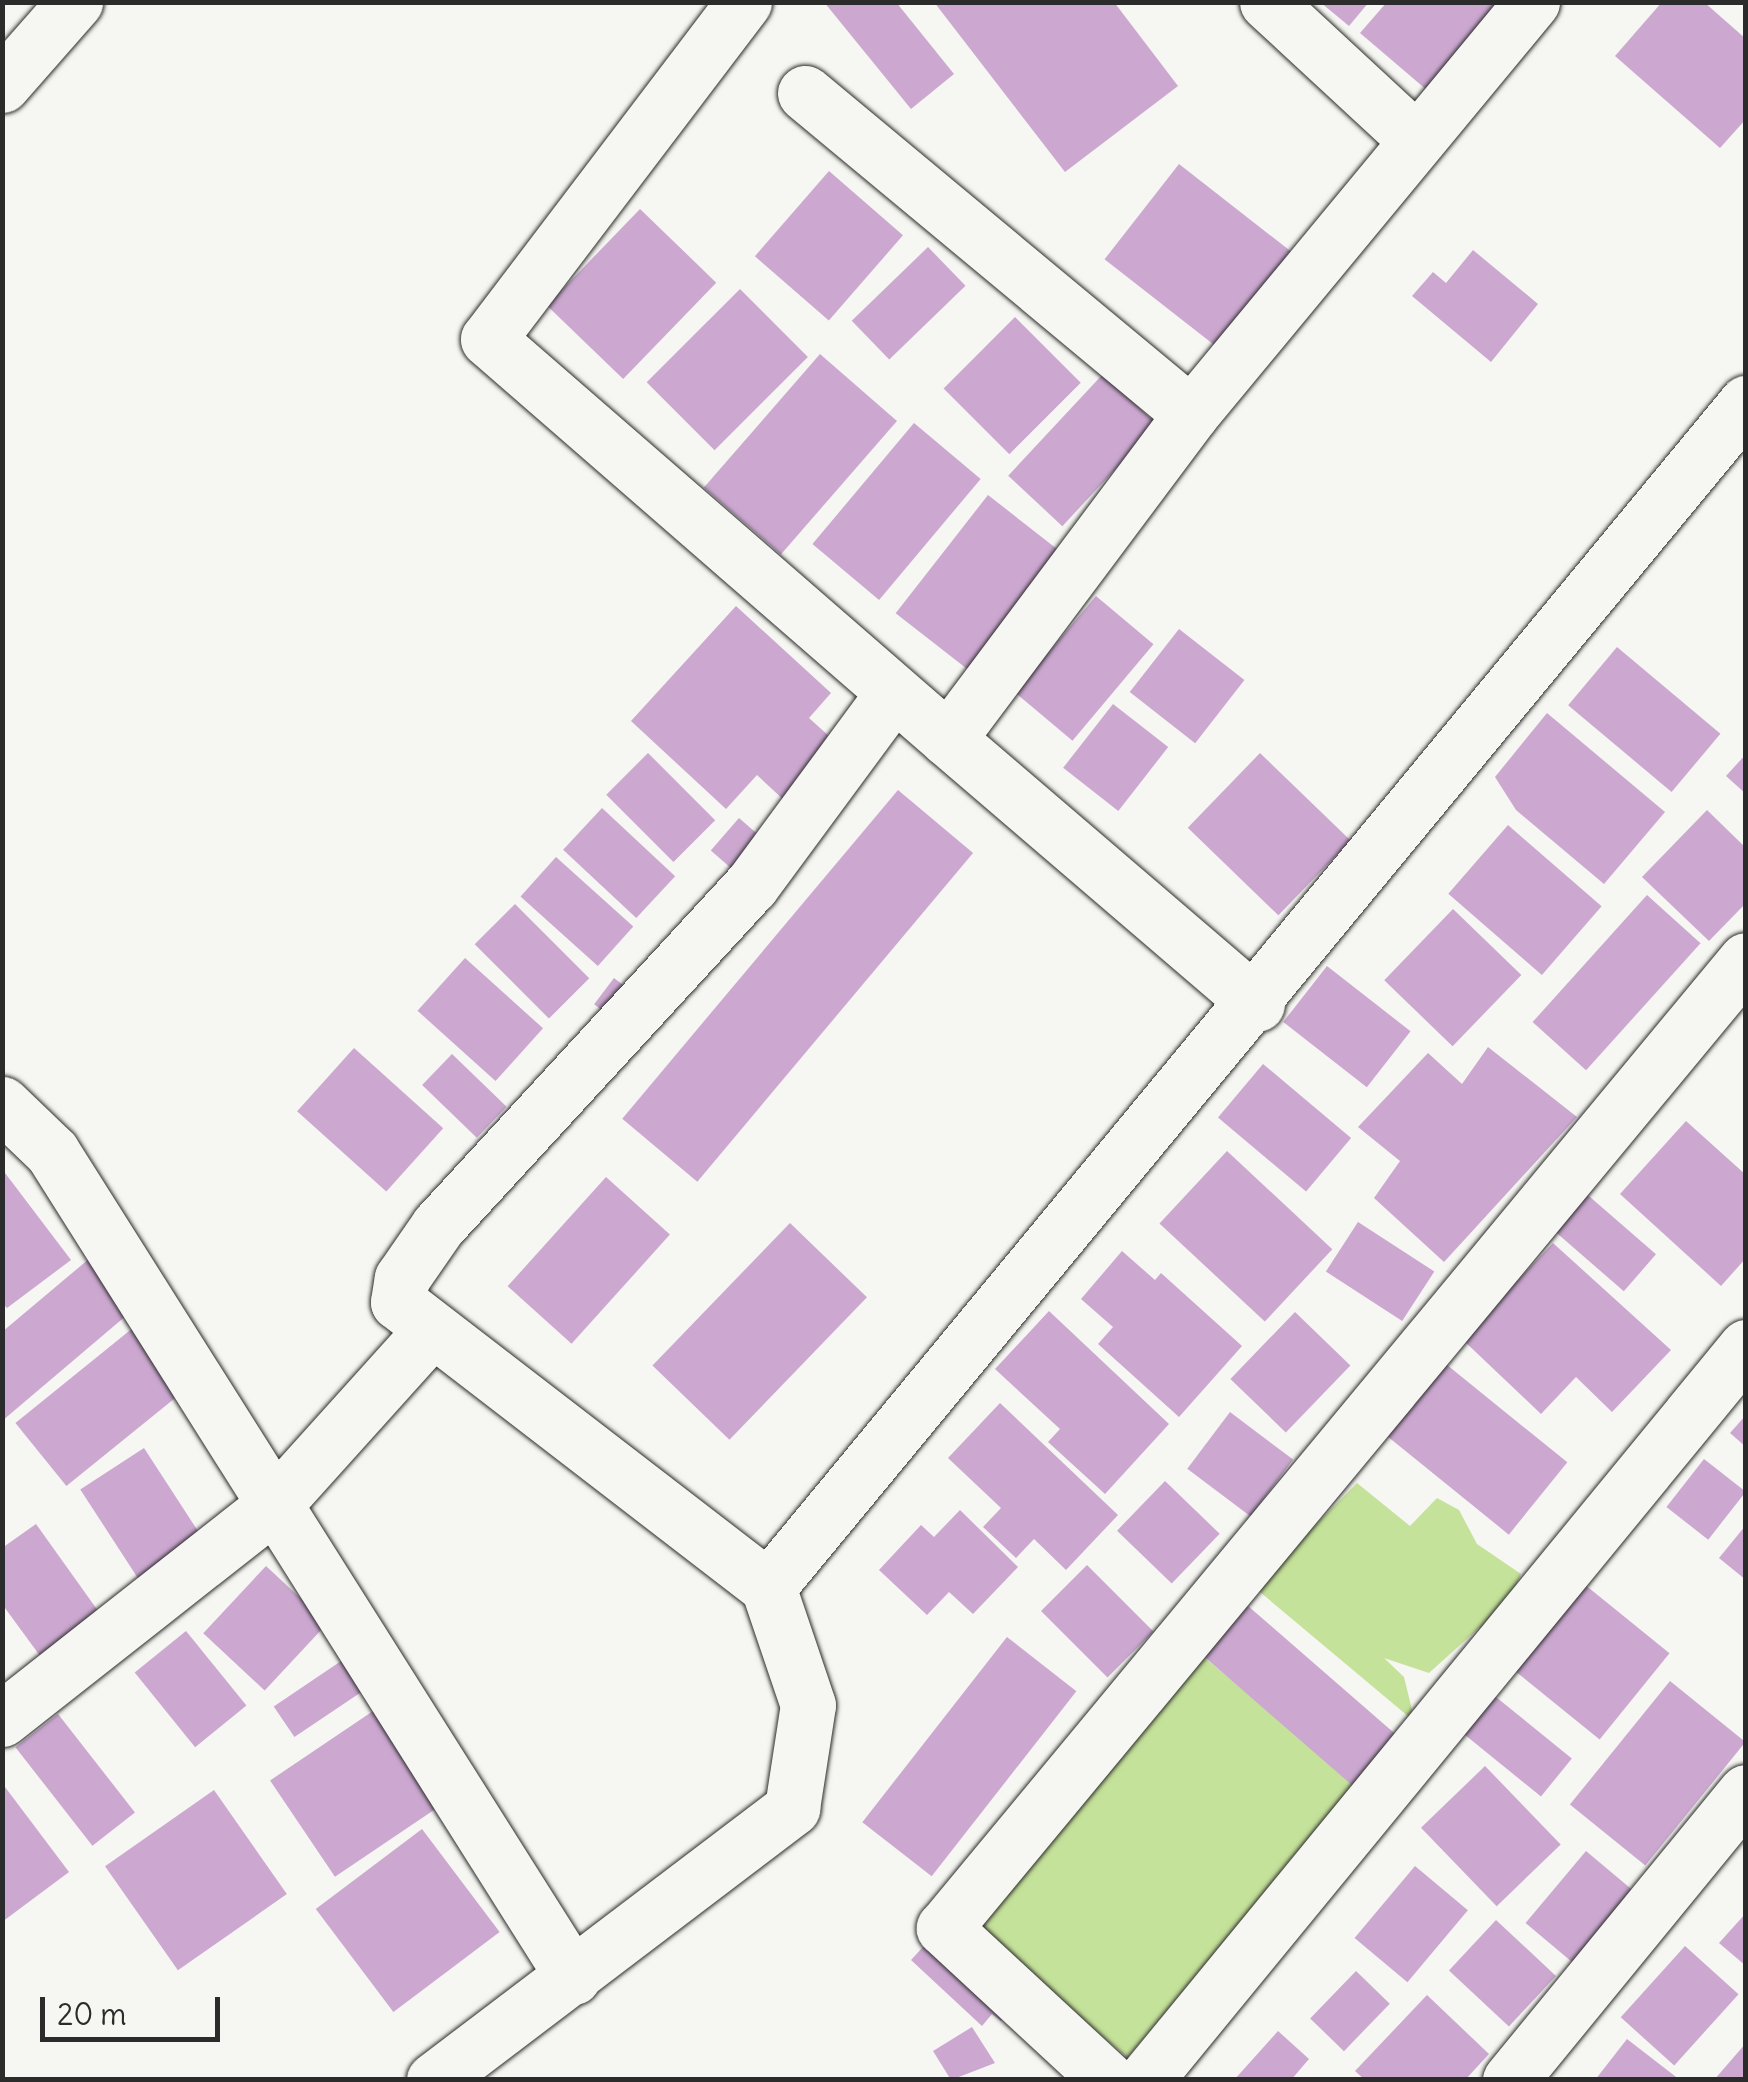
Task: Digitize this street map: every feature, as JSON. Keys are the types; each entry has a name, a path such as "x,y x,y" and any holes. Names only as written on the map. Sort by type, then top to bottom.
{"street":[{"path":"2,85 75,2"},
{"path":"744,2 488,339 892,695 1257,1004"},
{"path":"1267,2 1416,140"},
{"path":"948,740 1191,414 1532,2"},
{"path":"805,93 1191,414"},
{"path":"768,1588 1257,1004 1746,403"},
{"path":"434,2080 792,1808 808,1706 768,1588 429,1333 398,1302 402,1278 438,1226 750,886 892,695"},
{"path":"1108,2080 944,1928 1746,960"},
{"path":"2,1104 52,1152 573,1977"},
{"path":"2,1719 274,1505 429,1333"},
{"path":"1145,2080 1746,1347"},
{"path":"1510,2080 1746,1792"}],"green space":[{"path":"1357,1483 1410,1526 1437,1498 1459,1510 1477,1544 1521,1574 1499,1625 1479,1628 1429,1673 1384,1658 1404,1677 1415,1722 1254,1587"},
{"path":"1204,1657 1356,1785 1128,2058 975,1930"}],"building":[{"path":"824,2 896,2 954,74 911,109"},
{"path":"934,2 1114,2 1178,86 1065,172"},
{"path":"1320,2 1369,2 1349,26"},
{"path":"1387,2 1517,2 1435,97 1360,33"},
{"path":"1662,2 1704,2 1746,39 1746,119 1720,148 1615,56"},
{"path":"1179,164 1304,261 1229,357 1105,259"},
{"path":"829,171 903,235 829,321 755,256"},
{"path":"640,209 716,283 623,379 547,305"},
{"path":"928,247 966,286 889,359 852,321"},
{"path":"1473,250 1538,304 1491,362 1412,296 1433,272 1446,283"},
{"path":"740,289 808,357 715,450 647,382"},
{"path":"1015,317 1081,383 1009,454 944,388"},
{"path":"820,354 897,421 781,555 704,488"},
{"path":"1103,374 1157,424 1062,526 1008,476"},
{"path":"914,423 981,479 879,600 812,544"},
{"path":"988,495 1069,558 977,677 896,613"},
{"path":"1096,596 1153,644 1072,741 1015,693"},
{"path":"736,606 831,693 809,718 840,746 786,802 757,775 726,809 631,721"},
{"path":"1179,629 1244,680 1195,743 1130,692"},
{"path":"1617,647 1720,734 1672,792 1568,705"},
{"path":"1113,704 1168,747 1118,811 1063,768"},
{"path":"1547,713 1665,812 1604,884 1516,810 1495,777"},
{"path":"648,753 715,820 673,862 606,795"},
{"path":"1260,753 1351,841 1278,915 1188,828"},
{"path":"1746,754 1746,794 1726,776"},
{"path":"898,790 973,853 697,1182 622,1119"},
{"path":"602,808 675,876 636,918 563,850"},
{"path":"1707,810 1746,848 1746,903 1709,941 1642,877"},
{"path":"739,818 763,839 735,871 711,850"},
{"path":"1508,825 1602,906 1542,975 1448,894"},
{"path":"556,857 633,927 598,966 521,896"},
{"path":"1647,895 1701,943 1586,1070 1533,1022"},
{"path":"515,904 589,978 549,1019 475,944"},
{"path":"1453,909 1521,975 1453,1046 1384,980"},
{"path":"465,958 543,1028 496,1081 417,1011"},
{"path":"1327,966 1411,1031 1367,1087 1283,1022"},
{"path":"614,978 635,994 615,1020 594,1004"},
{"path":"1488,1047 1577,1117 1444,1262 1374,1198 1400,1161 1358,1127 1428,1053 1462,1084"},
{"path":"354,1048 443,1128 386,1191 297,1111"},
{"path":"452,1054 507,1107 477,1138 422,1085"},
{"path":"1263,1064 1351,1138 1306,1192 1218,1118"},
{"path":"1686,1121 1746,1175 1746,1258 1721,1286 1620,1194"},
{"path":"1227,1151 1332,1249 1265,1322 1159,1223"},
{"path":"2,1169 71,1260 7,1308 2,1303"},
{"path":"606,1177 670,1235 572,1344 508,1286"},
{"path":"1582,1190 1656,1254 1624,1291 1550,1227"},
{"path":"1358,1222 1434,1272 1402,1321 1326,1271"},
{"path":"790,1223 867,1297 729,1440 652,1365"},
{"path":"1553,1243 1671,1350 1612,1412 1576,1377 1541,1414 1462,1339"},
{"path":"1122,1251 1155,1280 1161,1273 1242,1346 1179,1417 1098,1344 1113,1327 1081,1299"},
{"path":"90,1258 134,1309 2,1421 2,1332"},
{"path":"1049,1311 1169,1424 1105,1494 1048,1442 1060,1429 995,1369"},
{"path":"1295,1312 1350,1365 1286,1432 1230,1379"},
{"path":"139,1323 190,1386 66,1486 15,1423"},
{"path":"1436,1356 1567,1462 1509,1535 1377,1428"},
{"path":"1000,1403 1118,1515 1066,1570 1034,1539 1016,1558 983,1527 1001,1508 948,1458"},
{"path":"1230,1412 1293,1460 1250,1516 1187,1469"},
{"path":"1746,1415 1746,1447 1730,1433"},
{"path":"144,1448 206,1544 142,1585 80,1489"},
{"path":"1704,1459 1746,1492 1708,1540 1666,1507"},
{"path":"1165,1481 1220,1534 1172,1583 1117,1531"},
{"path":"960,1510 1018,1567 973,1614 949,1592 927,1615 879,1570 921,1525 934,1537"},
{"path":"36,1524 106,1622 46,1664 2,1604 2,1548"},
{"path":"1746,1525 1746,1580 1719,1558"},
{"path":"1087,1565 1153,1631 1108,1677 1041,1611"},
{"path":"266,1566 327,1623 265,1691 203,1633"},
{"path":"1584,1584 1669,1653 1600,1739 1514,1670"},
{"path":"1248,1606 1398,1737 1354,1787 1204,1657"},
{"path":"186,1631 246,1706 195,1747 135,1673"},
{"path":"1007,1637 1076,1691 932,1876 862,1822"},
{"path":"350,1655 371,1686 294,1737 274,1706"},
{"path":"1670,1681 1745,1742 1645,1866 1570,1805"},
{"path":"1491,1693 1572,1758 1541,1797 1460,1731"},
{"path":"382,1705 447,1801 335,1877 270,1780"},
{"path":"58,1714 135,1813 92,1846 15,1747"},
{"path":"1485,1766 1561,1844 1497,1906 1421,1828"},
{"path":"2,1783 69,1872 2,1922"},
{"path":"214,1790 287,1894 178,1970 105,1866"},
{"path":"422,1829 500,1932 393,2012 316,1909"},
{"path":"1586,1851 1640,1896 1579,1968 1526,1923"},
{"path":"1415,1866 1468,1910 1407,1982 1355,1938"},
{"path":"1746,1913 1746,1966 1719,1943"},
{"path":"1496,1920 1556,1976 1509,2026 1449,1970"},
{"path":"934,1935 1016,2005 1001,2021 992,2014 982,2026 911,1960"},
{"path":"1685,1946 1739,1994 1674,2066 1621,2017"},
{"path":"1356,1971 1390,2004 1344,2051 1310,2018"},
{"path":"1427,1995 1489,2054 1465,2080 1365,2080 1355,2071"},
{"path":"972,2027 995,2063 951,2080 933,2051"},
{"path":"1278,2031 1309,2059 1291,2080 1234,2080"},
{"path":"1627,2039 1680,2080 1595,2080"},
{"path":"1746,2043 1746,2080 1714,2080"}]}
